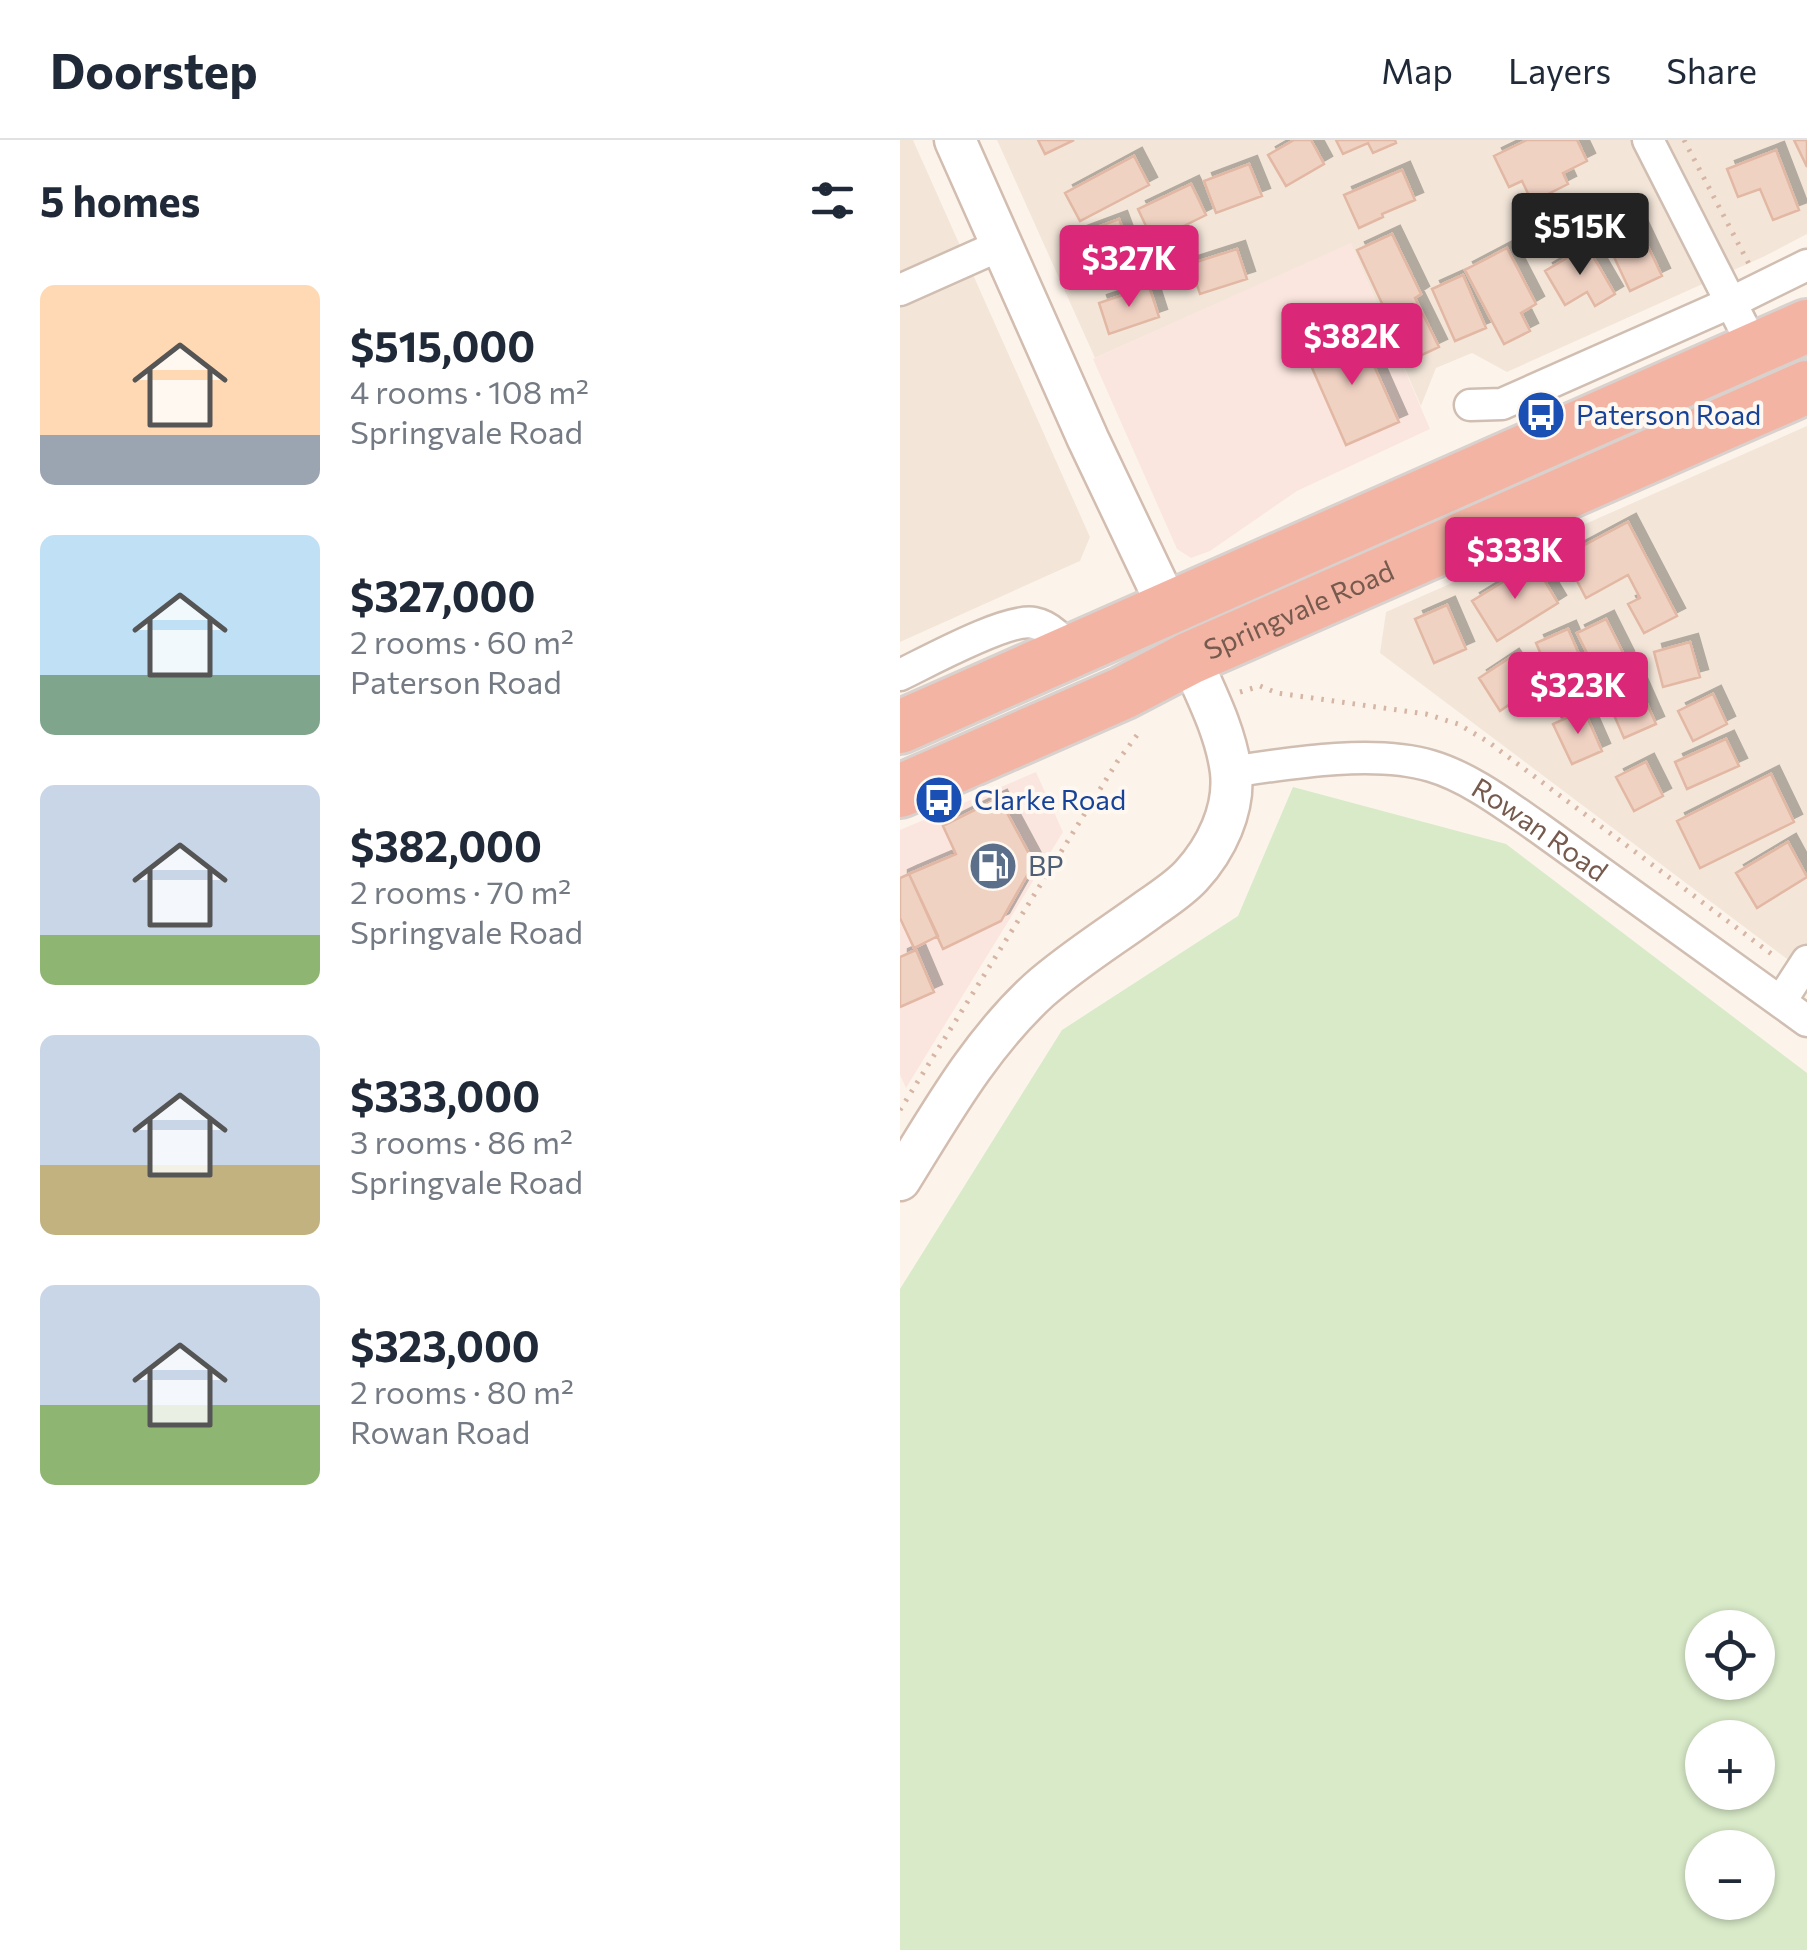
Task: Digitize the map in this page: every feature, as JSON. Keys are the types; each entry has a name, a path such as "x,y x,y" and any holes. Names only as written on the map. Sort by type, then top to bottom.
{"highway":[{"name":"Springvale Road","path":"900,728 1807,326"},
{"name":"Springvale Road","path":"900,791 1123,693 1190,658 1807,387"},
{"path":"1169,609 1190,658"}],"main road":[{"path":"954,140 1169,609"},
{"path":"900,1180 956,1091 1018,1010 1055,976 1188,879 1206,857 1226,818 1231,772 1216,717 1190,658"}],"street":[{"path":"1648,140 1755,350"},
{"path":"900,290 1002,245"},
{"path":"1470,406 1502,404 1807,265"},
{"path":"900,675 1024,621 1039,623 1050,630 1072,652"},
{"name":"Rowan Road","path":"1231,772 1385,756 1434,766 1494,797 1807,1021"},
{"path":"1780,1001 1807,961"}],"path":[{"path":"1684,140 1750,267"},
{"path":"900,1110 1140,731"}],"shaded area":[{"path":"900,140 913,140 1090,537 1080,561 900,642"},
{"path":"997,140 1807,140 1807,234 1507,372 1472,353 1436,368 1421,406 1351,244 1095,358"},
{"path":"1351,243 1430,429 1297,491 1210,551 1191,558 1177,549 1093,359"},
{"path":"1807,426 1807,974 1380,653 1386,612"},
{"path":"1036,772 1063,832 906,1088 900,1075 900,830"}],"green space":[{"path":"1293,787 1506,844 1807,1073 1807,1950 900,1950 900,1289 1062,1030 1238,916"}],"building":[{"path":"1038,140 1074,140 1045,154"},
{"path":"1294,140 1311,140 1324,164 1286,186 1268,155"},
{"path":"1336,140 1396,143 1373,153 1368,143 1343,154"},
{"path":"1527,140 1577,140 1587,161 1563,173 1568,184 1532,202 1522,181 1509,187 1494,156"},
{"path":"1794,140 1807,140 1807,167"},
{"path":"1776,150 1799,210 1773,220 1760,189 1738,197 1727,169"},
{"path":"1134,156 1149,185 1080,221 1065,193"},
{"path":"1249,164 1262,196 1216,213 1204,181"},
{"path":"1402,170 1415,200 1359,228 1344,195"},
{"path":"1191,184 1206,215 1153,241 1138,209"},
{"path":"1632,213 1662,276 1630,291 1600,227"},
{"path":"1119,219 1131,251 1083,269 1071,237"},
{"path":"1392,234 1421,294 1415,298 1439,347 1409,361 1357,250"},
{"path":"1587,246 1615,294 1595,306 1587,292 1565,305 1545,271"},
{"path":"1507,248 1536,304 1521,313 1530,331 1504,344 1465,270"},
{"path":"1237,249 1247,279 1200,294 1190,264"},
{"path":"1463,275 1486,328 1455,341 1432,289"},
{"path":"1149,286 1159,317 1109,334 1099,303"},
{"path":"1358,330 1399,422 1346,445 1306,354"},
{"path":"1628,522 1677,616 1644,633 1628,604 1640,598 1628,575 1586,598 1564,556"},
{"path":"1534,563 1558,603 1497,641 1472,601"},
{"path":"1447,605 1466,649 1434,663 1415,619"},
{"path":"1606,619 1626,659 1597,673 1577,633"},
{"path":"1568,629 1585,668 1553,682 1536,643"},
{"path":"1690,642 1700,677 1663,687 1654,652"},
{"path":"1511,657 1533,688 1500,711 1479,678"},
{"path":"1639,686 1656,724 1624,738 1607,699"},
{"path":"1713,694 1727,724 1693,741 1678,711"},
{"path":"1584,710 1602,751 1572,764 1553,724"},
{"path":"1726,739 1739,766 1687,789 1675,762"},
{"path":"1646,762 1663,796 1634,811 1616,777"},
{"path":"1771,774 1794,822 1700,868 1677,821"},
{"path":"999,798 1034,863 1001,921 943,949 909,874 956,854 943,826"},
{"path":"1788,842 1807,877 1757,908 1736,873"},
{"path":"909,874 938,936 914,948 900,918 900,878"},
{"path":"916,950 934,992 900,1007 900,957"}],"place":[{"name":"Paterson Road","path":"1541,415"},
{"name":"Clarke Road","path":"939,800"},
{"name":"BP","path":"993,866"}]}
